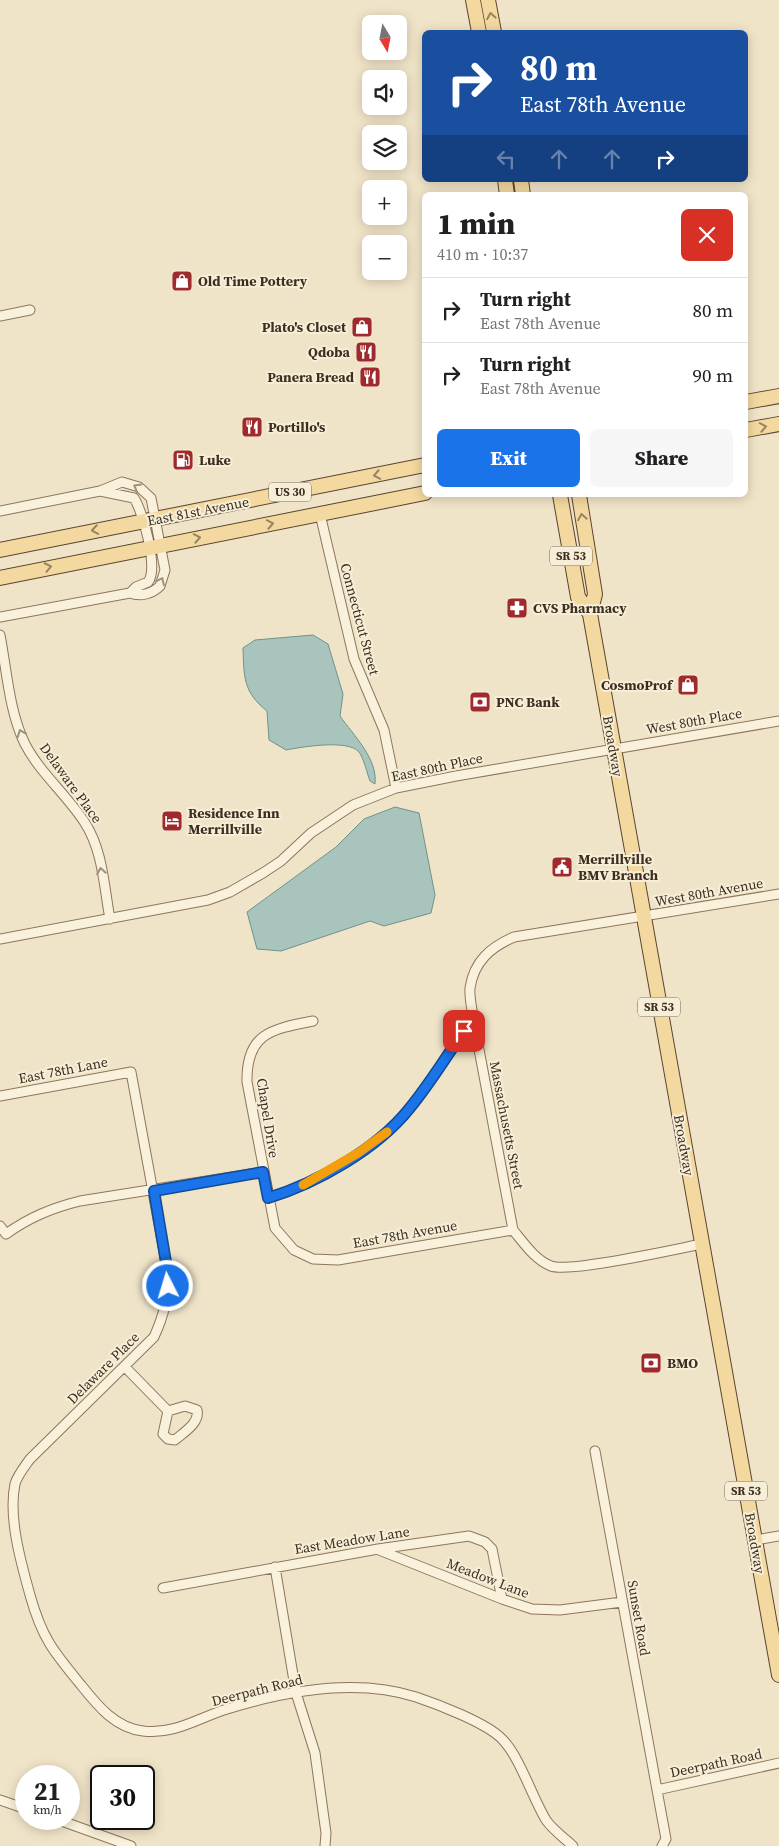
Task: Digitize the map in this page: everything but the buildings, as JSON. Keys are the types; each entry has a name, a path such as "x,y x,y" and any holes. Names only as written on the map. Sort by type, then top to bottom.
{"main road":[{"path":"473,0 479,30"},
{"path":"488,0 494,30"},
{"path":"748,402 779,396"},
{"path":"748,430 779,424"},
{"name":"East 81st Avenue","path":"0,550 422,466"},
{"name":"East 81st Avenue","path":"0,578 422,494"},
{"name":"Broadway","path":"560,497 578,597 590,614"},
{"name":"Broadway","path":"578,497 595,594 590,614 779,1675"}],"street":[{"path":"0,316 30,310"},
{"path":"0,511 100,491 122,482 139,486 151,498 149,520 155,546 153,576 148,582 136,587 130,593 0,617"},
{"path":"100,491 134,498 149,520"},
{"name":"Connecticut Street","path":"320,514 354,659 384,730 396,788"},
{"name":"Delaware Place","path":"0,635 16,718 22,737 33,757 79,815 92,836 99,856 110,919"},
{"name":"West 80th Place","path":"613,749 779,721"},
{"name":"East 80th Place","path":"0,939 200,903 230,892 281,861 311,833 353,805 396,788 613,749"},
{"name":"West 80th Avenue","path":"643,917 779,894"},
{"name":"Massachusetts Street","path":"513,1230 474,1023 470,989 477,967 494,946 514,937 643,917"},
{"name":"Chapel Drive","path":"263,1172 247,1082 247,1066 250,1052 267,1033 281,1027 313,1021"},
{"path":"268,1198 296,1189 358,1153 386,1132 408,1110 464,1031 474,1023"},
{"name":"Delaware Place","path":"13,1518 15,1482 30,1459 154,1337 165,1313 168,1299 168,1274 131,1072"},
{"name":"East 78th Lane","path":"0,1096 131,1072"},
{"path":"2,1233 50,1208 80,1201 154,1191 263,1172"},
{"name":"East 78th Avenue","path":"263,1172 275,1228 294,1250 313,1259 338,1260 513,1230"},
{"path":"513,1230 529,1250 551,1266 577,1267 702,1244"},
{"path":"125,1367 168,1411"},
{"name":"Sunset Road","path":"596,1451 657,1790"},
{"name":"Deerpath Road","path":"13,1518 29,1593 40,1627 51,1649 101,1710 114,1720 142,1731 168,1731 226,1710 325,1688 376,1687 416,1697 472,1720 502,1738 522,1770 547,1821 573,1846"},
{"name":"East Meadow Lane","path":"163,1588 378,1549 469,1536 485,1542 492,1549 502,1599"},
{"path":"755,1540 779,1536"},
{"name":"Meadow Lane","path":"378,1549 502,1599 532,1609 560,1610 622,1602"},
{"path":"274,1567 296,1693 315,1752 326,1834 324,1846"},
{"name":"Deerpath Road","path":"662,1846 666,1839 657,1790 779,1763"},
{"path":"0,1800 15,1805"},
{"path":"80,1828 131,1846"}],"water":[{"path":"313,635 328,644 343,694 340,716 369,757 375,775 375,784 370,781 361,755 353,748 324,745 286,750 269,740 267,711 253,697 246,683 243,648 255,640"},
{"path":"395,807 419,813 435,895 431,913 384,926 370,921 281,951 257,949 247,912 336,847 364,819"}],"slow traffic":[{"path":"303,1185 358,1153 387,1132"}],"place":[{"name":"Old Time Pottery","path":"182,281"},
{"name":"Plato's Closet","path":"362,327"},
{"name":"Qdoba","path":"366,352"},
{"name":"Panera Bread","path":"370,377"},
{"name":"Portillo's","path":"252,427"},
{"name":"Luke","path":"183,460"},
{"name":"CVS Pharmacy","path":"517,608"},
{"name":"CosmoProf","path":"688,685"},
{"name":"PNC Bank","path":"480,702"},
{"name":"Residence Inn Merrillville","path":"172,821"},
{"name":"Merrillville BMV Branch","path":"562,867"},
{"name":"BMO","path":"651,1363"}],"route":[{"path":"168,1286 168,1274 154,1191 263,1172 268,1198 296,1189 358,1153 386,1132 408,1110 464,1031"}]}
